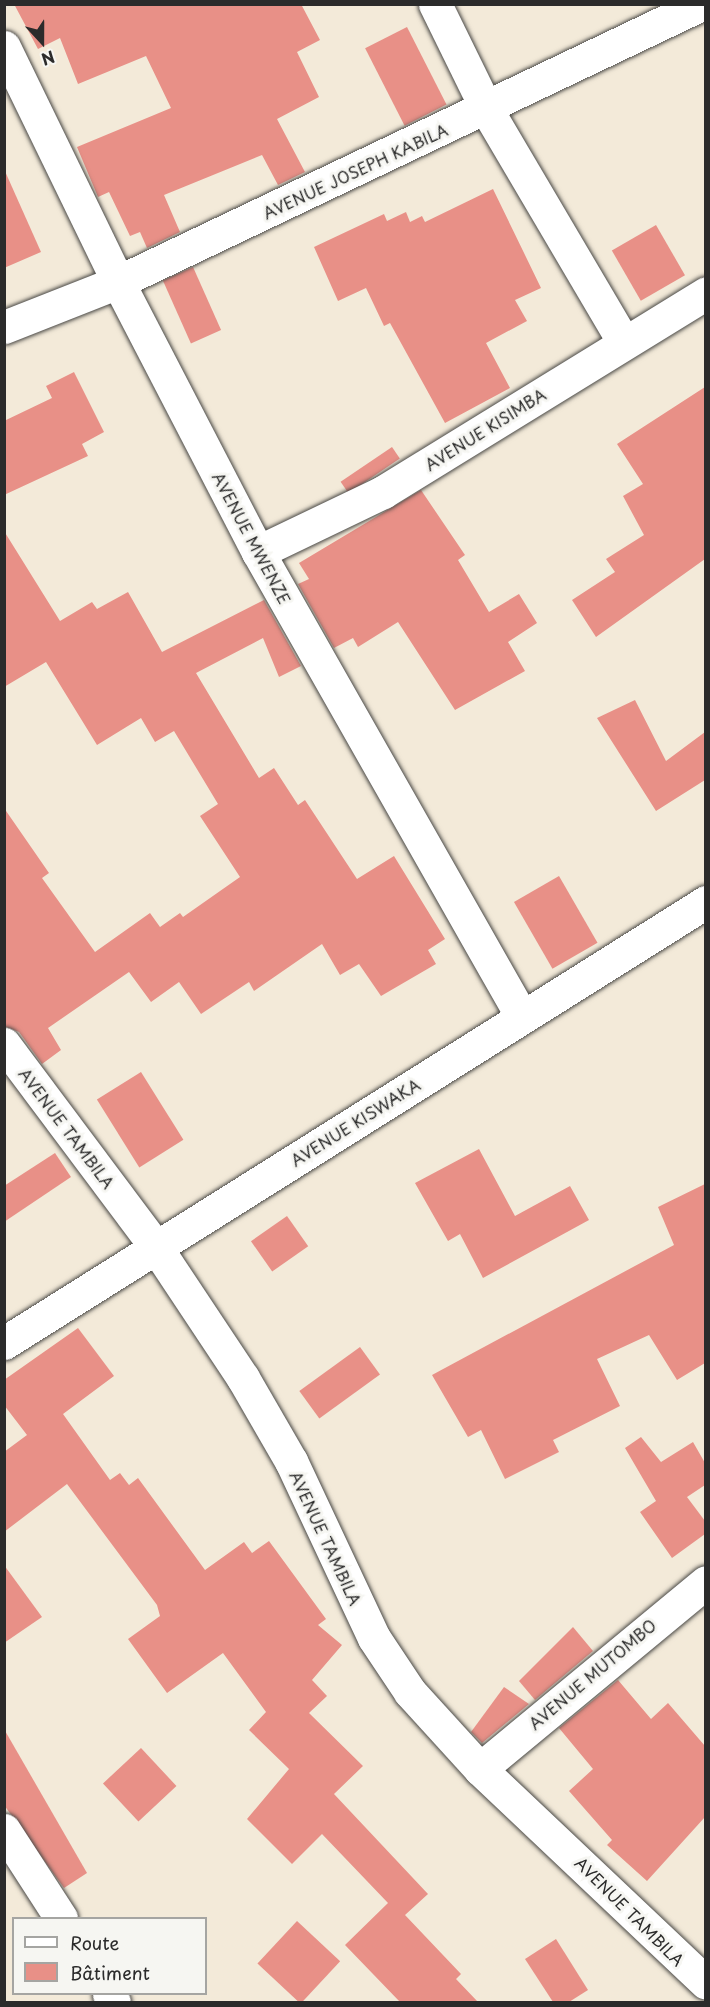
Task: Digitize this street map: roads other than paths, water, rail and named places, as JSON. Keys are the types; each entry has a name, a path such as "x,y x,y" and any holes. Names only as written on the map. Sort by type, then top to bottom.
{"street":[{"path":"435,4 487,110 624,343"},
{"name":"AVENUE JOSEPH KABILA","path":"4,327 118,282 487,110 702,4"},
{"name":"AVENUE MWENZE","path":"4,47 118,282 258,552 522,1017"},
{"name":"AVENUE KISIMBA","path":"258,552 383,492 705,293"},
{"name":"AVENUE KISWAKA","path":"4,1343 705,902"},
{"name":"AVENUE TAMBILA","path":"4,1044 156,1247 291,1461 374,1638 410,1692 480,1769 705,1983"},
{"name":"AVENUE MUTOMBO","path":"480,1769 705,1582"},
{"path":"4,1830 60,1917"}]}
